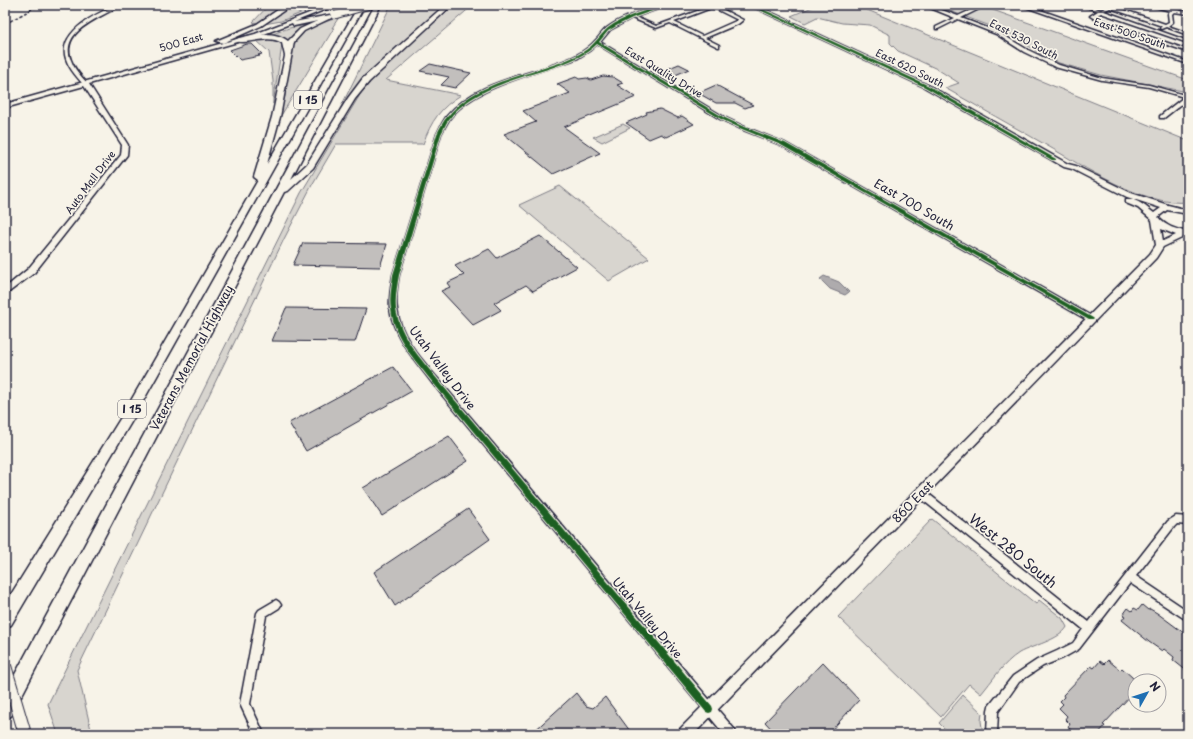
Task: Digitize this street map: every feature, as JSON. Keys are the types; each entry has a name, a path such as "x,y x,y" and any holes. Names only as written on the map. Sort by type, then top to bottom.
{"highway":[{"path":"220,41 259,25 289,5"},
{"path":"321,5 332,6"},
{"name":"Veterans Memorial Highway","path":"5,619 129,415 362,5"},
{"name":"Veterans Memorial Highway","path":"5,710 378,5"},
{"path":"439,14 444,5"},
{"path":"278,195 310,166 352,98 366,80 449,5"},
{"path":"254,195 277,110 287,54 291,42 297,34 308,26 333,16"},
{"path":"239,40 264,36 279,38 286,44 287,54"}],"main road":[{"name":"500 East","path":"333,16 370,5"}],"street":[{"name":"Auto Mall Drive","path":"5,292 31,271 124,156 125,145 68,58 66,50 73,35 90,20 119,5"},
{"name":"Utah Valley Drive","path":"667,5 610,27 597,42 576,57 474,96 455,108 447,117 439,134 396,275 392,294 392,311 402,336 436,382 731,734"},
{"name":"East 620 South","path":"751,5 926,86 1066,166 1074,168 1130,195 1166,207 1186,210"},
{"name":"East 530 South","path":"925,5 997,33 1040,59 1079,73 1149,86 1188,97"},
{"path":"937,28 985,5"},
{"name":"East 500 South","path":"1022,5 1188,63"},
{"path":"1083,5 1188,42"},
{"path":"1150,5 1188,13"},
{"name":"500 East","path":"5,106 239,40 283,25 306,14 332,6"},
{"path":"1188,34 1164,27 1112,6 1092,16 1093,18 1188,52"},
{"path":"632,18 653,27 711,7 717,8 741,21 701,38"},
{"path":"1157,32 1171,22 1170,14 1173,11"},
{"name":"500 East","path":"85,83 104,75 220,41 283,25 333,16"},
{"path":"671,22 718,46"},
{"name":"East Quality Drive","path":"597,42 722,118"},
{"path":"1162,117 1188,97"},
{"name":"East 700 South","path":"722,118 783,144 1091,320"},
{"name":"East 620 South","path":"1066,166 1068,170 1103,190 1141,206 1168,230 1186,234"},
{"path":"1166,207 1155,219 1160,246 1186,234"},
{"name":"860 East","path":"684,734 922,494 1153,256 1160,246"},
{"name":"West 280 South","path":"922,494 1089,628"},
{"path":"992,734 993,710 1016,679 1040,663 1060,655 1076,646 1139,563 1171,524 1176,520 1188,521"},
{"path":"1129,577 1188,616"},
{"path":"259,734 245,704 262,613 276,605"},
{"path":"5,666 25,734"}],"shaded area":[{"path":"269,5 285,5 257,23 253,22"},
{"path":"291,5 318,6 281,21 264,24"},
{"path":"391,5 441,5 437,12 360,82 336,117"},
{"path":"452,5 473,5 386,80 461,95 448,104 438,115 433,122 423,144 336,144 312,185 284,239 77,670 92,734 58,734 48,704 301,193 361,93 374,78"},
{"path":"817,5 855,5 1188,141 1188,202 1171,202 1152,198 1133,192 1096,174 945,88 959,83 937,69 898,51 890,43 890,35 870,25 842,23 817,17 805,23 791,16"},
{"path":"934,5 979,5 1188,80 1188,92 1101,75 1059,63 1042,55 1009,33"},
{"path":"339,17 332,28 334,28 279,119 285,96 291,53 295,39 306,29"},
{"path":"306,25 294,33 288,41 270,35 289,28"},
{"path":"267,38 278,41 282,45 273,104 273,81 269,52 256,40"},
{"path":"623,124 630,128 602,142 593,137"},
{"path":"560,186 649,258 609,281 519,205"},
{"path":"824,276 839,282 849,292 845,295 830,289 820,279"},
{"path":"932,519 1036,604 1039,600 1062,618 1067,627 1058,636 1024,650 1013,657 981,694 969,684 941,717 838,617"},
{"path":"963,695 982,713 981,721 983,734 950,734 939,723"}],"building":[{"path":"247,44 252,44 262,54 258,55 260,56 240,60 230,50"},
{"path":"430,64 471,73 455,88 441,85 449,77 420,71"},
{"path":"679,64 689,69 671,77 662,71"},
{"path":"603,76 613,77 623,83 617,85 636,97 564,127 600,153 553,174 504,134 536,122 523,111 570,93 557,84 576,77 579,79 587,78 591,80"},
{"path":"716,85 753,105 745,108 735,103 716,103 698,93"},
{"path":"660,109 678,118 682,116 694,124 666,137 661,134 649,139 626,123 647,114 646,112"},
{"path":"540,236 577,267 533,291 526,285 494,303 501,310 473,325 441,291 450,287 447,283 464,275 455,266 489,249 497,258"},
{"path":"303,243 387,244 380,267 293,265"},
{"path":"286,308 366,309 355,342 272,341"},
{"path":"393,367 412,391 306,451 289,423"},
{"path":"449,436 468,461 382,516 363,488"},
{"path":"468,509 490,539 395,606 374,572"},
{"path":"1142,605 1148,610 1150,609 1157,613 1188,636 1188,672 1173,660 1174,657 1164,649 1162,651 1122,620 1125,616 1123,615 1128,608 1132,611 1134,608 1138,610"},
{"path":"1108,660 1120,670 1122,668 1128,673 1127,700 1103,725 1105,726 1098,734 1075,734 1068,727 1070,724 1065,719 1067,716 1059,708 1063,704 1060,701 1064,697 1063,695 1091,666 1094,668 1100,661 1104,664"},
{"path":"823,662 859,700 828,734 776,734 765,722"},
{"path":"576,693 586,706 593,708 605,697 630,731 627,734 531,734"}],"railway":[{"path":"5,24 39,5"}],"cycle path":[{"path":"667,5 616,24 591,48 576,57 498,84 479,93 462,104 448,117 439,134 396,275 393,293 393,308 396,321 407,345 436,382 709,709"},
{"path":"751,5 926,86 1054,159"},
{"path":"597,42 722,118 783,144 1091,319"}]}
